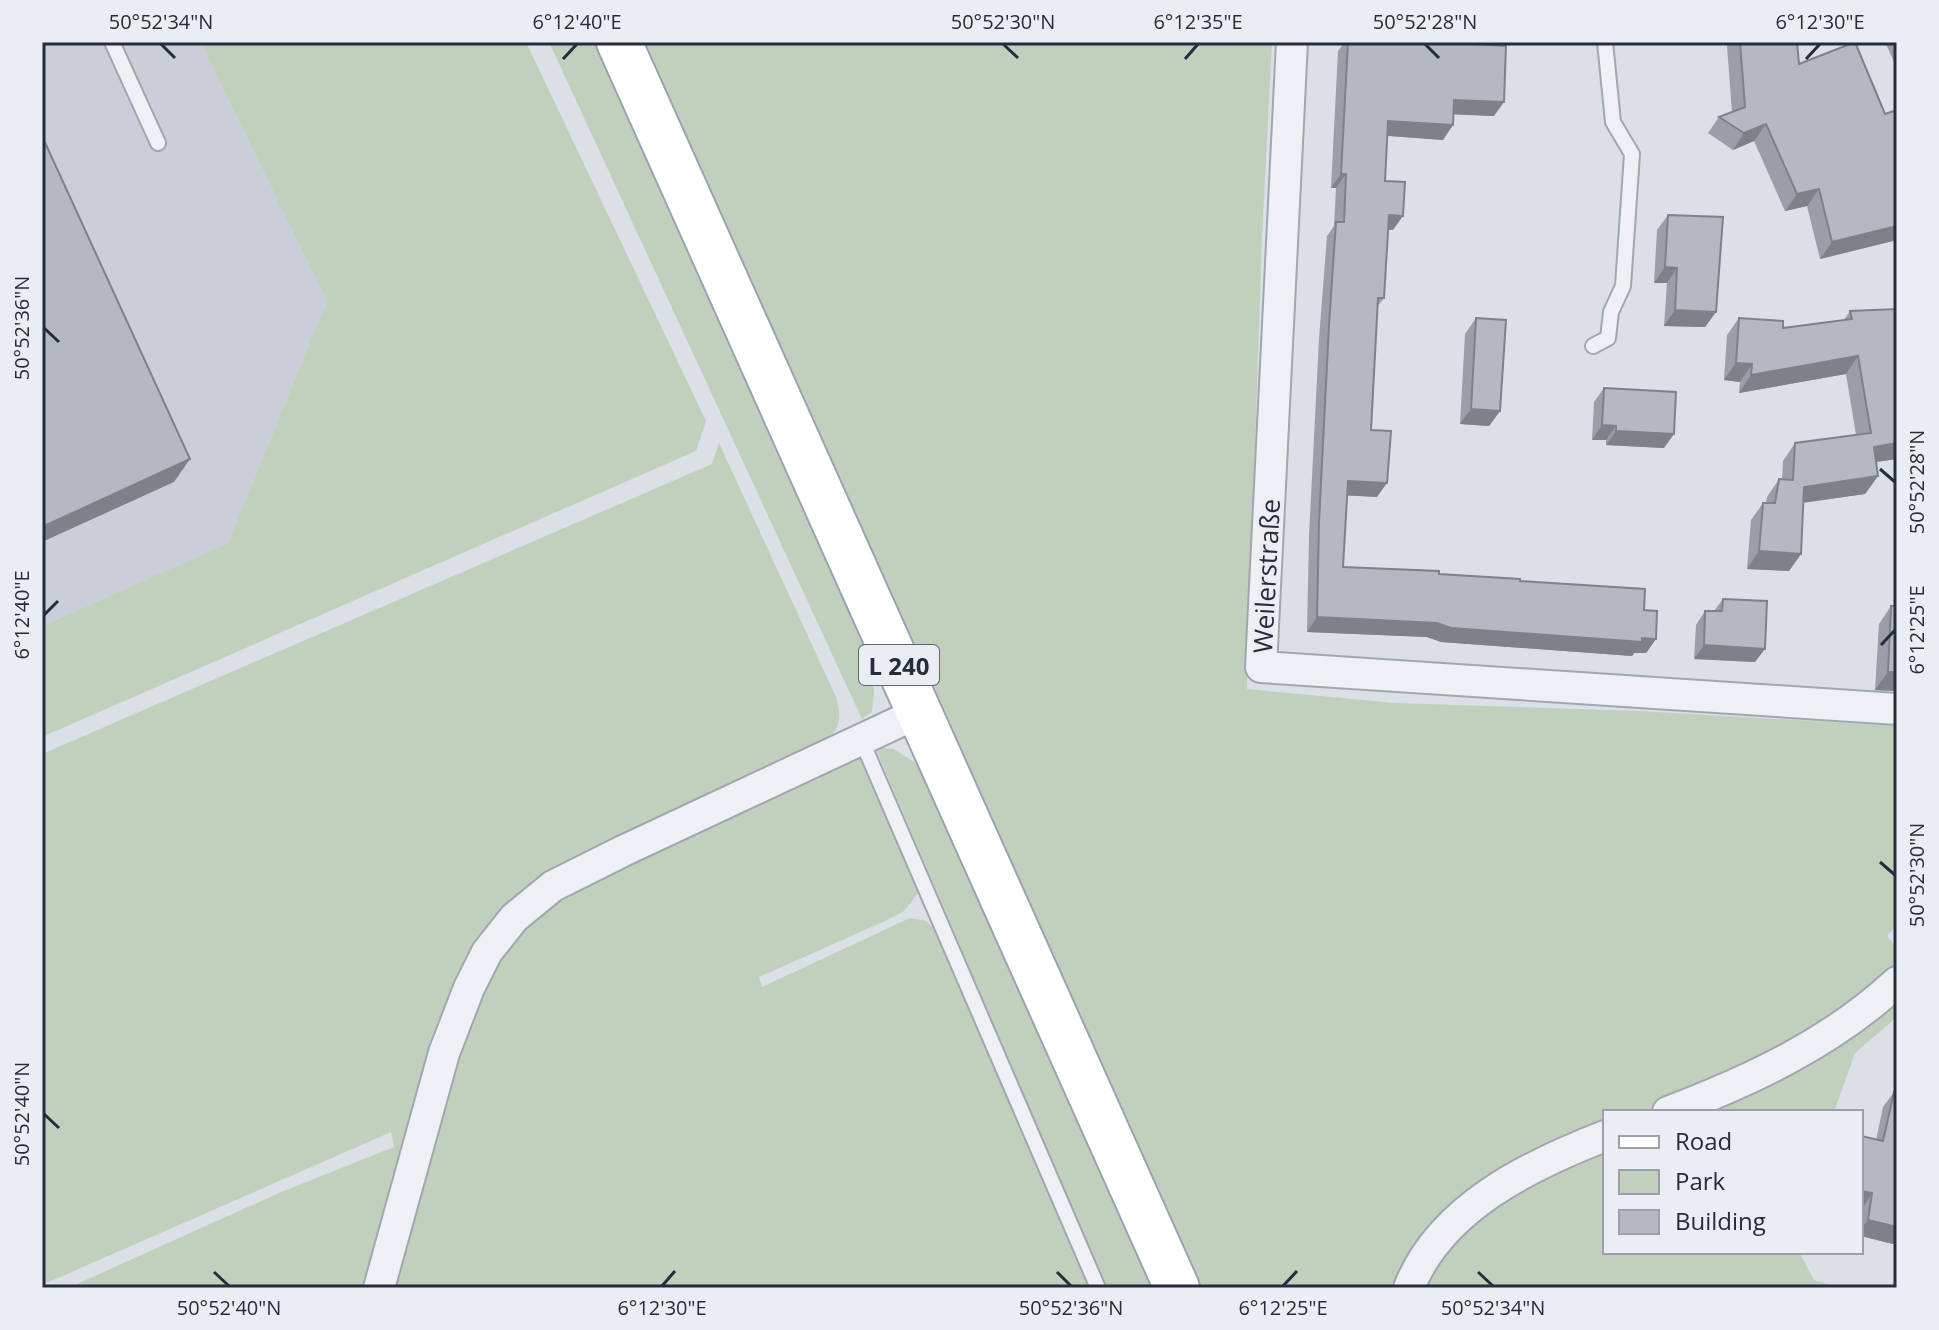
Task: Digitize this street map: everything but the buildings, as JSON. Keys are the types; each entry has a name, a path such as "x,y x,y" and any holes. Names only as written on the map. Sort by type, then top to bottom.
{"main road":[{"name":"L 240","path":"619,42 1177,1288"}],"street":[{"name":"Weilerstraße","path":"1292,42 1261,667 1897,709"},
{"path":"379,1288 444,1053 469,988 487,952 514,918 553,886 920,712"},
{"path":"1673,1110 1755,1077 1831,1035 1897,982"},
{"path":"1409,1288 1434,1244 1463,1214 1511,1180 1562,1152 1603,1137"}],"lane":[{"path":"112,42 158,143"},
{"path":"1593,346 1608,338 1611,312 1623,286 1632,154 1613,122 1605,42"},
{"path":"861,738 1098,1288"}],"shaded area":[{"path":"42,42 200,42 327,301 228,543 42,626"}],"green space":[{"path":"200,42 526,42 706,421 696,451 42,737 42,626 228,543 327,301"},
{"path":"549,42 600,42 871,649 872,712 862,719"},
{"path":"640,42 1272,42 1262,237 1247,689 1395,703 1640,711 1897,726 1897,925 1887,936 1897,948 1897,1017 1855,1053 1835,1110 1603,1110 1603,1254 1800,1254 1814,1280 1841,1288 1199,1288 935,689"},
{"path":"719,443 836,697 839,720 831,735 498,919 464,964 429,1066 368,1288 68,1288 279,1193 394,1147 391,1132 42,1285 42,754 712,464"},
{"path":"875,747 894,749 920,766 1157,1288 1106,1288"},
{"path":"856,753 865,762 919,892 904,911 759,977 762,987 910,918 926,921 936,930 1092,1288 391,1288 465,1032 491,976 516,937 560,902 633,861"}]}
